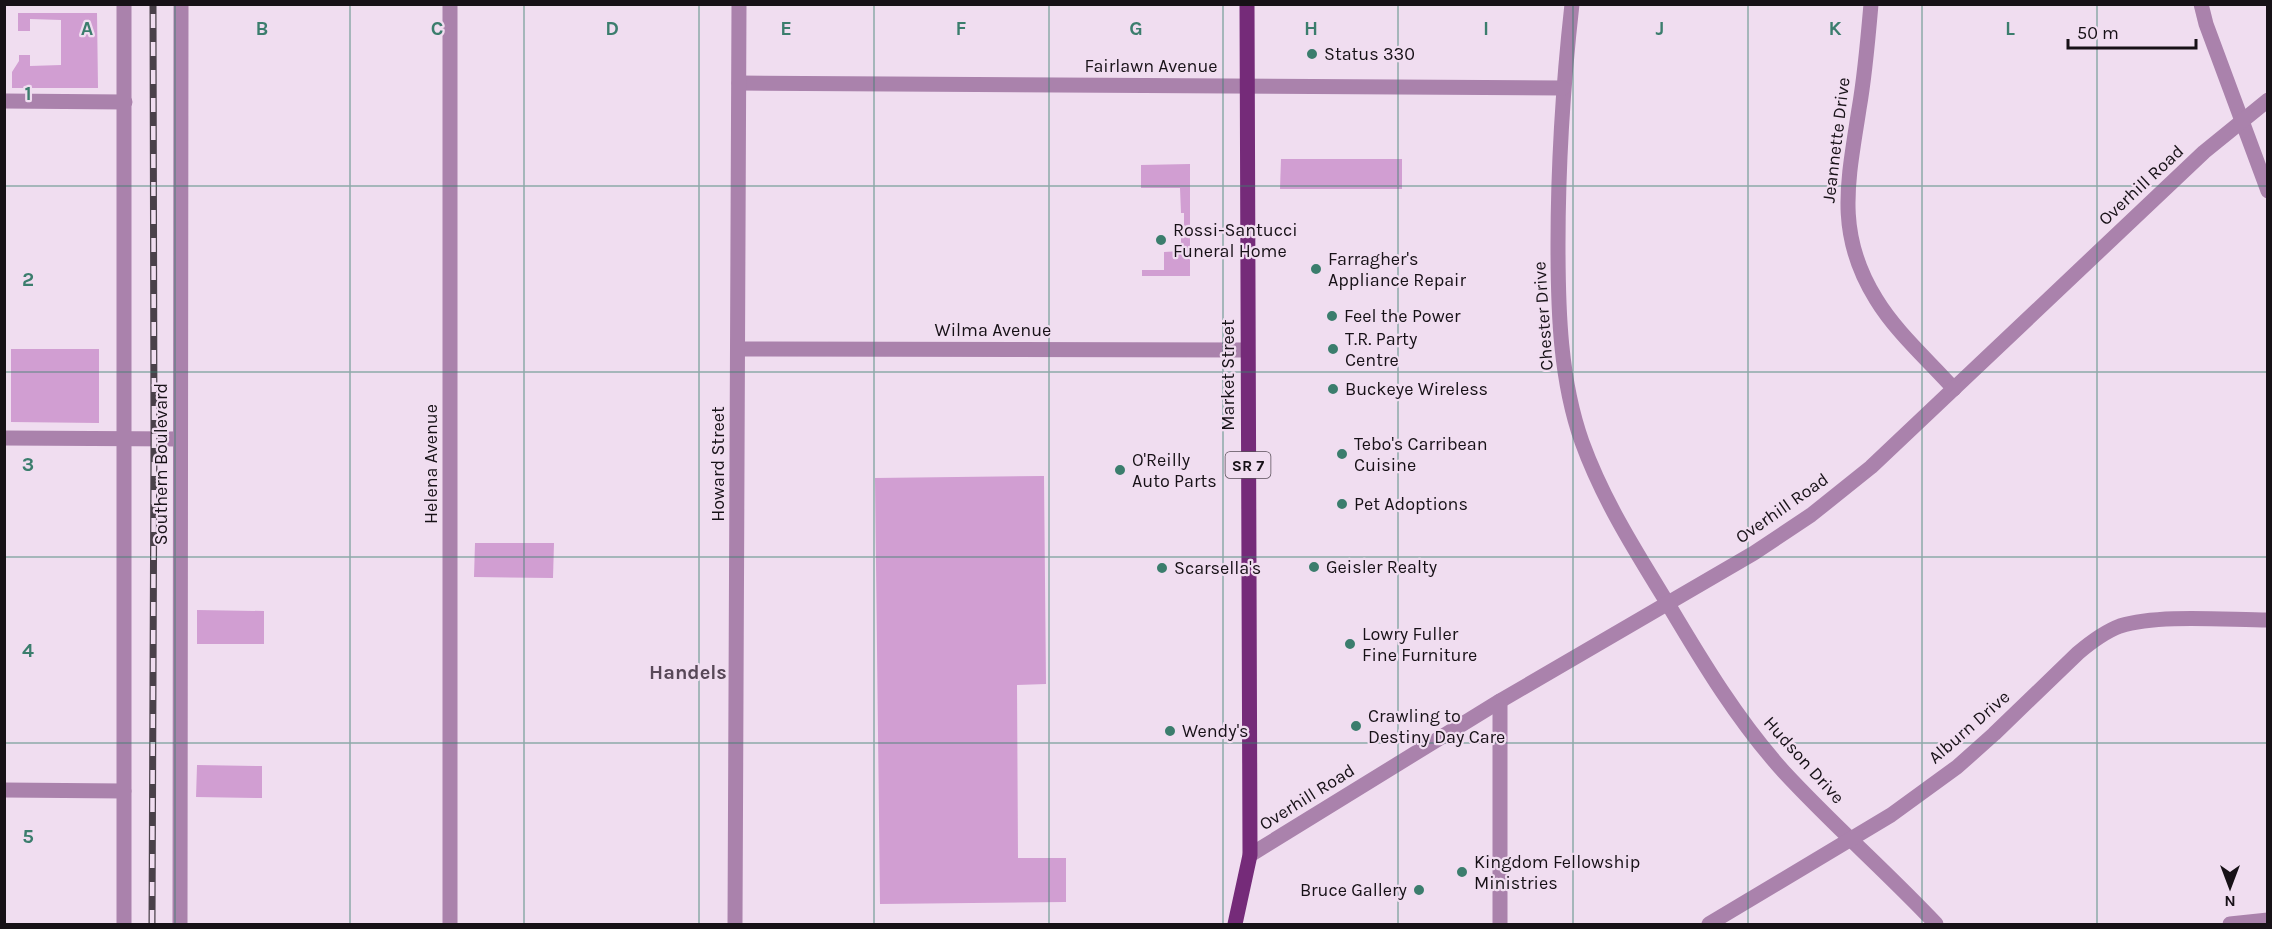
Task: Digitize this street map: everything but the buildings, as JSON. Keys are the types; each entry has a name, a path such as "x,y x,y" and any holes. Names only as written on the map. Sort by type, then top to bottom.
{"main road":[{"name":"Market Street","path":"1235,924 1250,855 1247,4"}],"street":[{"name":"Southern Boulevard","path":"124,4 124,924"},
{"name":"Southern Boulevard","path":"180,924 181,4"},
{"name":"Helena Avenue","path":"450,4 450,924"},
{"name":"Howard Street","path":"735,924 739,4"},
{"name":"Chester Drive","path":"1572,4 1563,88 1558,176 1558,286 1561,343 1569,394 1581,440 1600,487 1667,603"},
{"name":"Jeannette Drive","path":"1870,4 1860,102 1847,181 1847,206 1852,245 1859,266 1877,301 1894,324 1954,389"},
{"path":"2201,4 2206,24 2268,191"},
{"name":"Fairlawn Avenue","path":"739,82 1563,88"},
{"name":"Overhill Road","path":"1250,855 1500,701 1754,553 1811,515 1871,467 2204,152 2268,100"},
{"path":"4,101 124,102"},
{"name":"Wilma Avenue","path":"738,349 1247,350"},
{"path":"4,438 180,439"},
{"name":"Hudson Drive","path":"1667,603 1710,675 1748,728 1784,772 1936,924"},
{"name":"Alburn Drive","path":"1709,924 1891,815 1957,767 2078,653 2109,631 2133,623 2156,620 2268,620"},
{"path":"1500,701 1500,924"},
{"path":"4,790 124,791"},
{"path":"2230,924 2268,920"}],"shaded area":[{"path":"18,13 97,13 98,88 12,88 12,72 19,61 19,55 30,55 30,66 61,65 61,20 30,19 30,31 18,31"},
{"path":"1281,159 1402,159 1402,189 1280,189"},
{"path":"1190,164 1190,276 1142,276 1142,270 1164,270 1164,252 1181,251 1181,228 1184,227 1184,213 1181,213 1180,188 1141,188 1141,165"},
{"path":"11,349 99,349 99,423 11,422"},
{"path":"1044,476 1046,684 1017,685 1018,858 1066,858 1066,902 880,904 875,478"},
{"path":"475,543 554,543 553,578 474,577"},
{"path":"197,610 264,611 264,644 197,644"},
{"path":"197,765 262,766 262,798 196,797"}],"railway":[{"path":"152,924 153,4"}],"place":[{"name":"Status 330","path":"1312,54"},
{"name":"Rossi-Santucci Funeral Home","path":"1161,240"},
{"name":"Farragher's Appliance Repair","path":"1316,269"},
{"name":"Feel the Power","path":"1332,316"},
{"name":"T.R. Party Centre","path":"1333,349"},
{"name":"Buckeye Wireless","path":"1333,389"},
{"name":"Tebo's Carribean Cuisine","path":"1342,454"},
{"name":"O'Reilly Auto Parts","path":"1120,470"},
{"name":"Pet Adoptions","path":"1342,504"},
{"name":"Geisler Realty","path":"1314,567"},
{"name":"Scarsella's","path":"1162,568"},
{"name":"Lowry Fuller Fine Furniture","path":"1350,644"},
{"name":"Crawling to Destiny Day Care","path":"1356,726"},
{"name":"Wendy's","path":"1170,731"},
{"name":"Kingdom Fellowship Ministries","path":"1462,872"},
{"name":"Bruce Gallery","path":"1419,890"}],"district":[{"name":"Handels","path":"688,672"}]}
